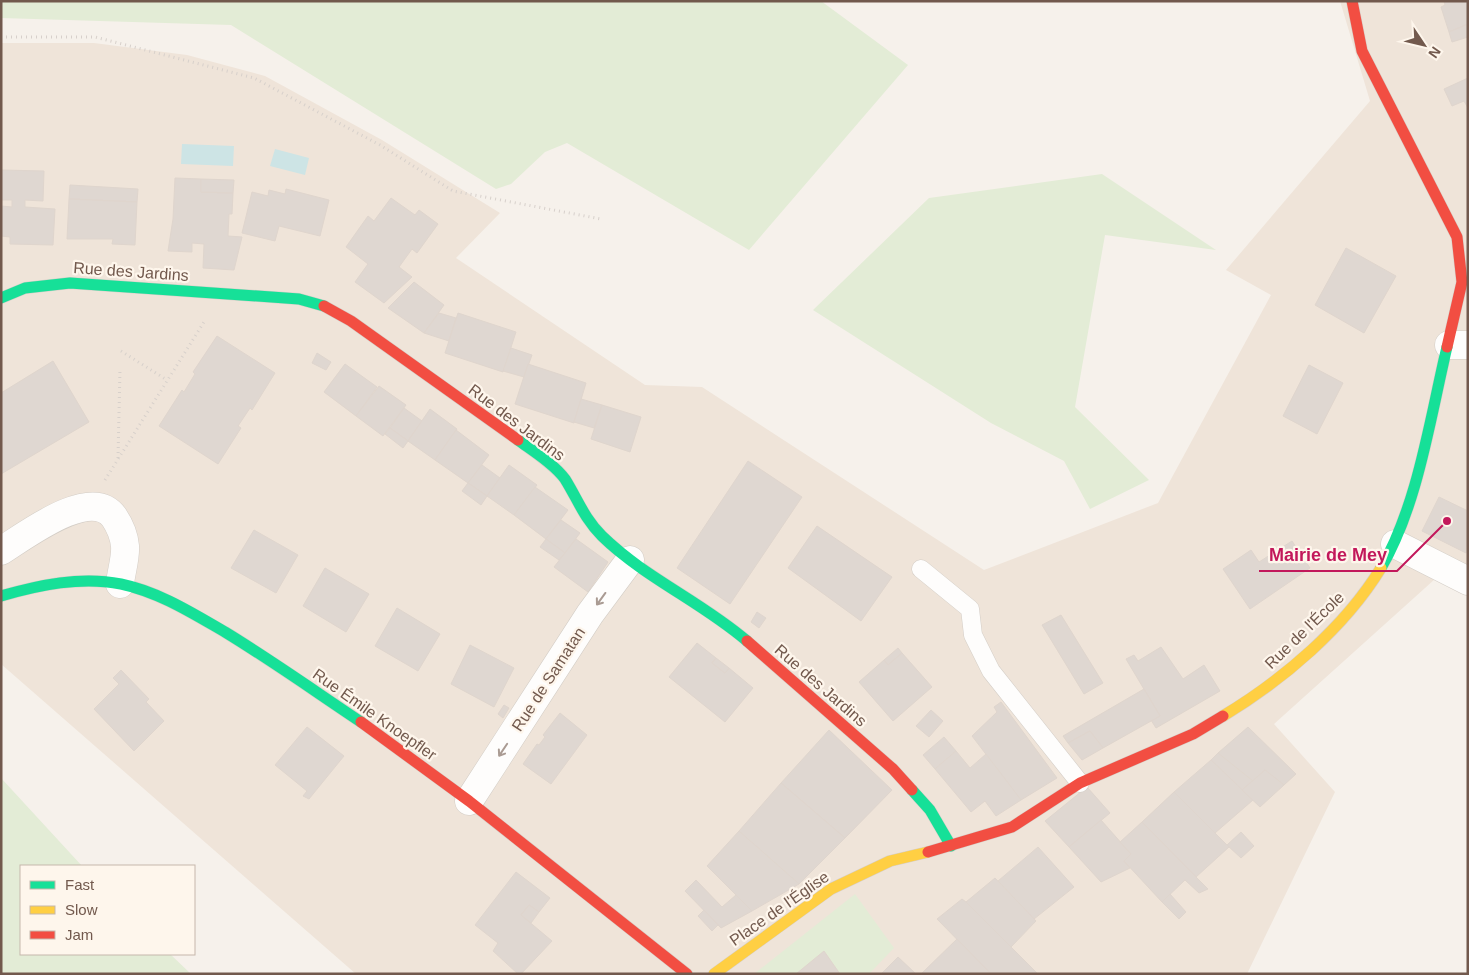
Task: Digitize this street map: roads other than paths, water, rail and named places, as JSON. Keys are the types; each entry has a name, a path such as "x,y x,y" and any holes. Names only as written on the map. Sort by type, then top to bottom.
{"street":[{"name":"Rue de l'École","path":"951,846 1012,827 1080,783 1193,734 1240,706 1285,674 1361,597 1394,544 1458,345 1462,282 1457,237 1362,51 1352,1"},
{"name":"Rue des Jardins","path":"1,298 25,288 70,283 299,299 329,308 351,321 542,459 564,478 581,511 602,536 630,560 723,620 893,770 930,810 951,846"},
{"path":"1,551 59,515 89,506 110,511 121,527 125,547 120,584"},
{"path":"1394,544 1468,581"},
{"name":"Rue de Samatan","path":"469,800 590,614 630,560"},
{"name":"Rue Émile Knoepfler","path":"1,596 40,585 82,582 120,584 146,591 176,603 259,653 362,723 469,800 687,974"},
{"name":"Place de l'Église","path":"714,974 830,889 890,861 951,846"}],"lane":[{"path":"921,569 970,609 973,635 991,671 1080,783"}],"place":[{"name":"Mairie de Mey","path":"1447,521"}]}
